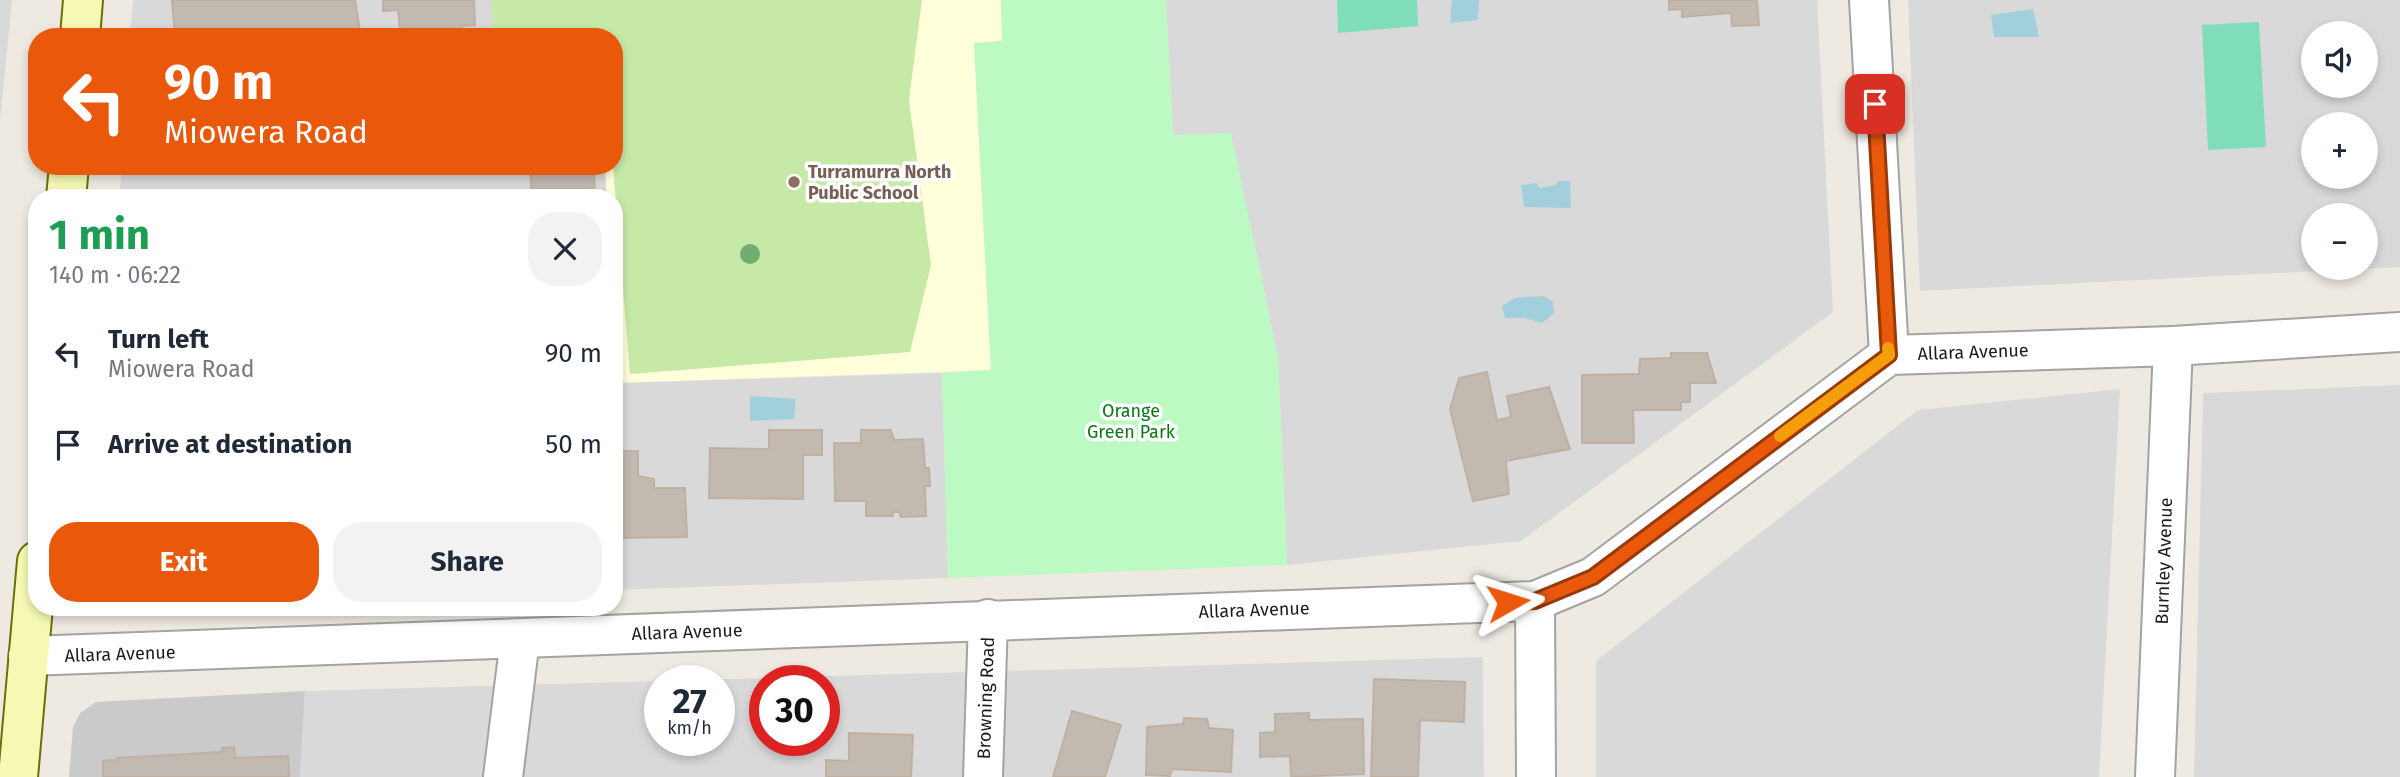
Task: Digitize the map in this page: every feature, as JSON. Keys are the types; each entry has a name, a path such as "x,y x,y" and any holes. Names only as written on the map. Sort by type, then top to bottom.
{"main road":[{"path":"80,28 83,0"},
{"path":"18,777 32,616"}],"street":[{"path":"1869,0 1889,355"},
{"name":"Allara Avenue","path":"28,656 1535,601 1593,577 1889,355 2173,346 2400,332"},
{"name":"Burnley Avenue","path":"2155,777 2173,346"},
{"path":"1535,601 1536,777"},
{"name":"Browning Road","path":"984,777 988,619"},
{"path":"503,777 520,639"}],"shaded area":[{"path":"0,0 12,0 0,121"},
{"path":"133,0 494,0 496,28 131,28"},
{"name":"Turramurra North Public School","path":"494,0 1001,0 1002,41 974,44 991,370 623,383 623,189 606,189 606,175 623,175 623,28 585,28"},
{"path":"1166,0 1817,0 1833,312 1521,541 1287,565 1278,357 1231,134 1173,135"},
{"path":"1908,0 2400,0 2400,267 2378,268 2378,203 2301,203 2301,272 1920,291"},
{"path":"121,175 606,175 606,189 120,189"},
{"path":"942,373 948,578 623,590 623,383"},
{"path":"2400,385 2400,777 2194,777 2203,393"},
{"path":"2120,389 2099,777 1596,777 1596,661 1918,410"},
{"path":"1483,657 1484,777 300,777 305,691 644,681 644,756 735,756 735,679 749,678 749,756 840,756 840,676"},
{"path":"305,691 300,777 69,777 73,727 80,713 96,702"}],"green space":[{"name":"Turramurra North Public School","path":"491,0 922,0 909,100 931,265 910,352 630,374 623,288 623,189 615,189 614,175 623,175 623,28 493,28"},
{"name":"Orange Green Park","path":"1001,0 1166,0 1173,135 1231,133 1278,357 1287,565 948,578 942,373 991,370 974,43 1002,41"},
{"path":"1337,0 1417,0 1418,26 1338,33"},
{"path":"2259,22 2266,147 2208,150 2202,25"}],"water":[{"path":"1452,0 1479,0 1478,20 1450,23"},
{"path":"2033,9 2039,37 1994,37 1991,15"},
{"path":"1558,181 1570,181 1571,208 1524,207 1521,185 1537,183 1539,188 1556,185"},
{"path":"1543,296 1553,302 1554,313 1542,323 1525,318 1505,318 1502,306 1515,298"},
{"path":"750,396 796,399 794,419 750,421"}],"building":[{"path":"172,0 355,0 360,28 174,28"},
{"path":"383,0 474,0 475,25 462,28 400,28 398,10 383,11"},
{"path":"1669,0 1757,0 1759,25 1732,26 1731,13 1682,17 1682,9 1669,10"},
{"path":"531,175 594,175 595,189 531,189"},
{"path":"1671,353 1707,353 1716,383 1690,383 1690,402 1681,402 1681,410 1633,410 1634,443 1582,443 1582,375 1639,374 1640,359 1671,358"},
{"path":"1487,372 1497,420 1511,417 1507,396 1549,387 1570,449 1506,461 1509,494 1473,501 1450,409 1459,378"},
{"path":"769,430 822,430 822,455 803,455 803,499 709,498 710,448 769,449"},
{"path":"861,430 891,430 894,440 923,439 925,468 929,468 930,486 925,486 926,516 901,517 899,512 892,512 893,516 866,516 866,501 835,501 834,443 861,443"},
{"path":"623,451 638,451 638,476 654,479 654,488 685,488 687,537 623,538"},
{"path":"1374,679 1465,682 1464,722 1420,720 1418,777 1371,777"},
{"path":"1072,711 1121,725 1105,777 1053,777"},
{"path":"1309,713 1309,720 1363,719 1364,774 1291,777 1290,756 1260,757 1260,733 1275,732 1275,714"},
{"path":"1184,718 1207,719 1209,728 1233,730 1231,772 1172,769 1170,776 1146,775 1147,727 1183,724"},
{"path":"849,733 913,735 911,777 826,777 826,760 849,761"},
{"path":"234,747 235,758 288,756 289,777 103,777 103,761 222,752 222,748"}],"slow traffic":[{"path":"1780,436 1889,355 1888,348"}],"place":[{"name":"Turramurra North Public School","path":"794,182"}],"route":[{"path":"1508,602 1535,601 1593,577 1889,355 1875,104"}]}
